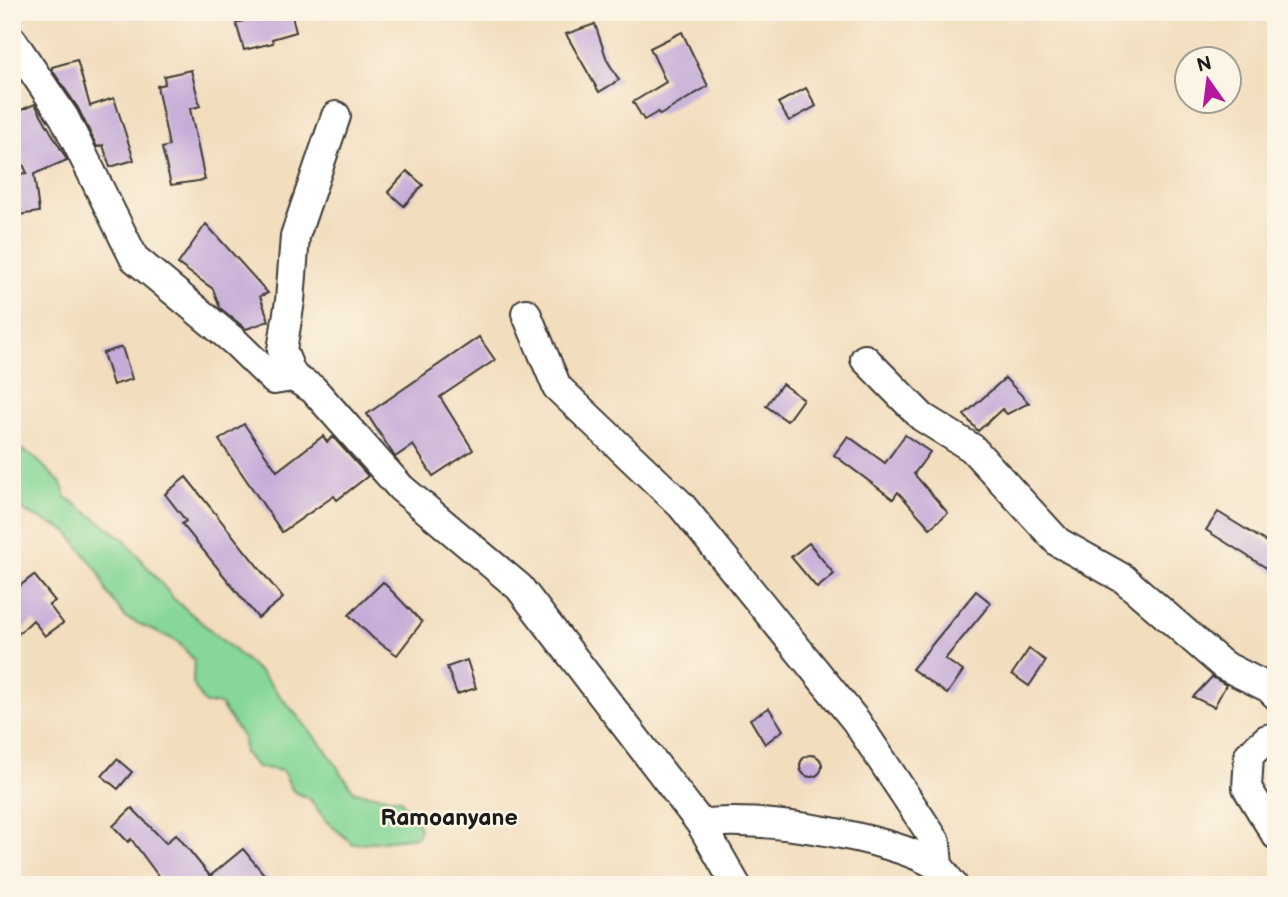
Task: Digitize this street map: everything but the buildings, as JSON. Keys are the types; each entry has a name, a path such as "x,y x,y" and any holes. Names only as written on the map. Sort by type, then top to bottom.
{"street":[{"path":"12,40 64,117 134,258 235,342 274,380 293,377"},
{"path":"336,116 295,236 290,302 282,350 293,377 313,390 401,488 519,587 701,824 736,885"},
{"path":"526,313 557,387 681,505 856,721 936,842 946,875"},
{"path":"865,359 922,417 972,448 1058,542 1125,579 1223,665 1269,688 1276,695"},
{"path":"1276,737 1267,739 1248,755 1247,788 1276,835"},
{"path":"701,824 725,820 842,835 898,848 946,875"}],"green space":[{"path":"12,445 33,456 61,483 66,497 124,539 174,599 262,674 326,750 354,792 400,799 420,827 417,837 353,844 326,821 310,799 293,791 283,771 257,767 244,753 243,738 220,704 205,704 193,684 194,660 177,641 126,618 106,591 100,574 67,531 27,513 12,501"}],"district":[{"name":"Ramoanyane","path":"449,817"}]}
